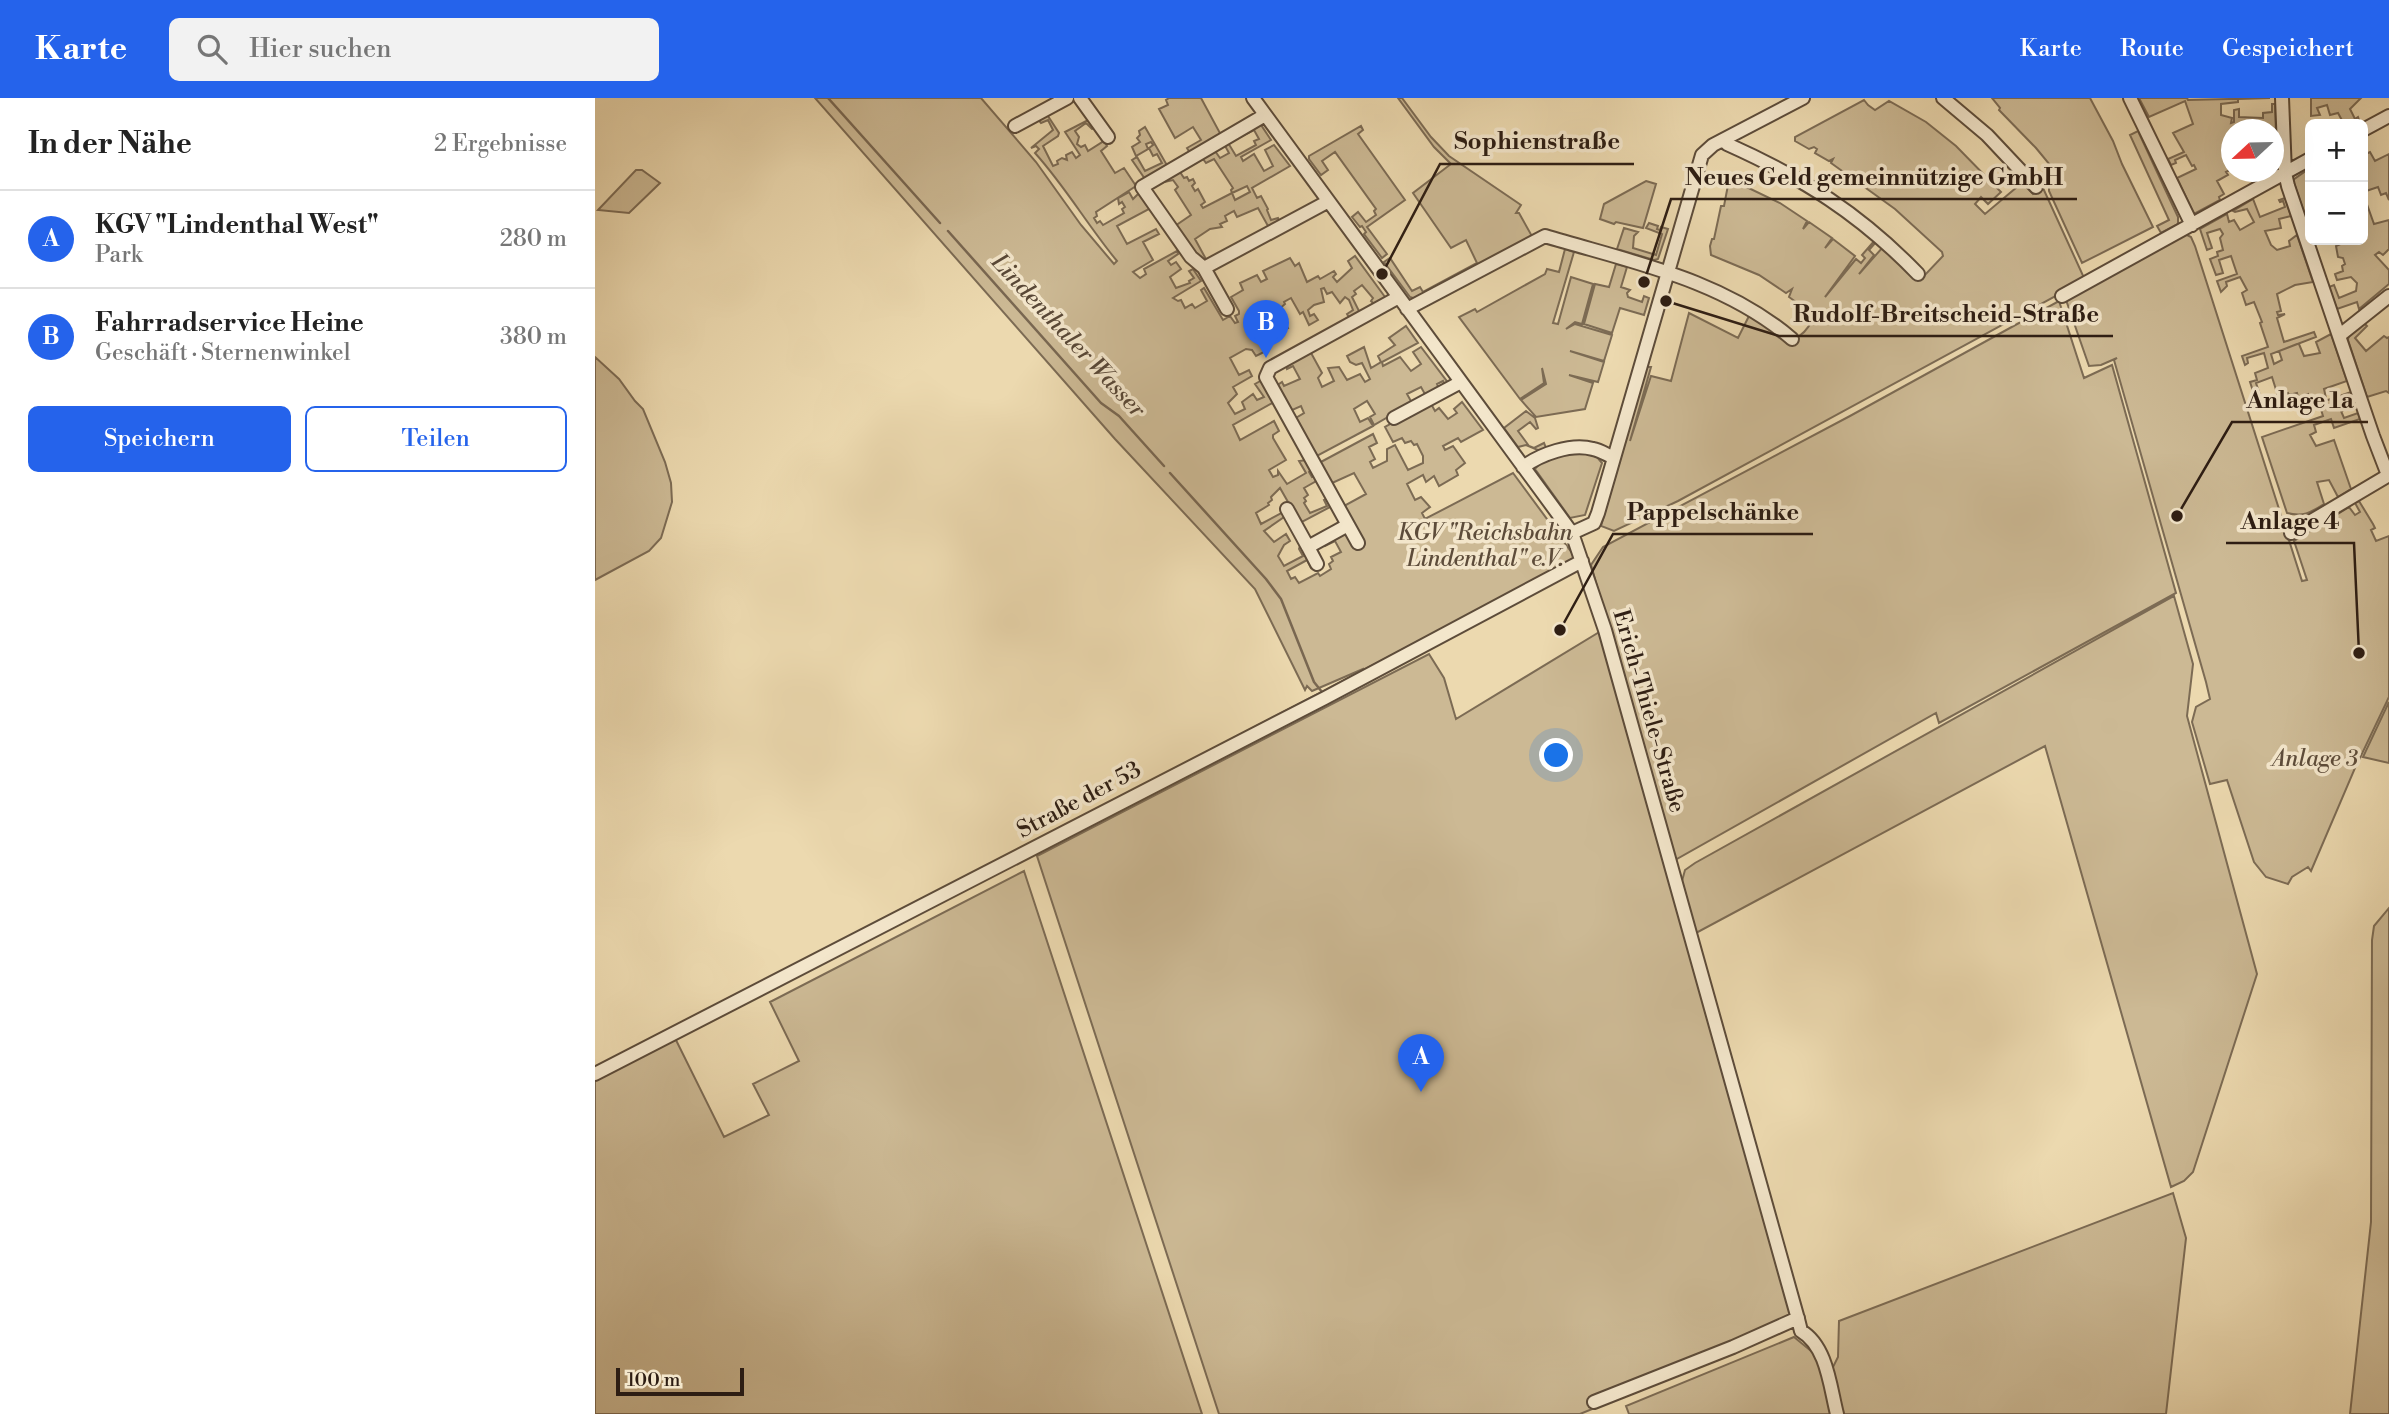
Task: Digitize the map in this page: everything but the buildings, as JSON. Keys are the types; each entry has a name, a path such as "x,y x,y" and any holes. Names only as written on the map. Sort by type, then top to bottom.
{"street":[{"path":"1015,126 1067,98"},
{"path":"1080,98 1108,138"},
{"name":"Erich-Thiele-Straße","path":"1253,98 1572,533 1605,630 1801,1331 1812,1337 1819,1348 1837,1414"},
{"path":"1572,533 1594,523 1700,158 1718,142 1803,98"},
{"path":"1943,98 1987,135 2036,187"},
{"path":"2130,98 2192,225"},
{"path":"2282,98 2285,173 2373,436 2389,475 2291,533"},
{"path":"1227,309 1204,268 1191,257 1142,187 1265,115"},
{"path":"2368,127 2389,116"},
{"path":"1718,142 1801,180 1844,207 1892,247 1918,274"},
{"path":"2062,296 2305,162"},
{"path":"1204,268 1327,201"},
{"path":"1407,309 1545,236 1668,271 1717,290 1767,319 1792,339"},
{"path":"2340,335 2389,296"},
{"path":"1358,543 1266,377 1271,368 1399,297"},
{"path":"1394,418 1461,382"},
{"path":"1523,467 1546,455 1577,448 1595,449 1614,458"},
{"path":"1287,509 1317,564"},
{"path":"1308,547 1348,525"},
{"name":"Straße der 53","path":"595,1074 1325,698 1582,561"},
{"path":"1594,1402 1798,1318"}],"green space":[{"name":"KGV \"Reichsbahn Lindenthal\" e.V.","path":"815,98 981,98 1036,162 1081,225 1114,264 1117,261 1035,153 1039,149 1036,146 1031,148 1053,130 1048,120 1041,123 1037,118 1046,113 1059,133 1043,146 1053,166 1062,158 1067,160 1066,155 1072,152 1076,158 1080,155 1065,132 1090,119 1096,128 1092,129 1086,123 1075,131 1079,137 1077,144 1081,147 1085,145 1088,151 1104,141 1107,146 1101,151 1115,173 1124,168 1136,186 1096,212 1097,216 1094,218 1097,223 1100,221 1103,225 1124,213 1122,209 1125,207 1122,202 1119,204 1118,198 1129,192 1133,199 1140,192 1151,208 1117,226 1127,244 1156,229 1159,234 1143,242 1153,260 1133,272 1140,278 1146,274 1144,269 1177,251 1178,254 1168,261 1171,265 1176,262 1181,269 1170,277 1176,288 1190,283 1194,278 1189,271 1193,269 1201,281 1173,298 1181,300 1185,308 1192,304 1195,308 1207,301 1201,290 1204,288 1223,320 1230,316 1235,323 1238,322 1235,316 1239,311 1231,297 1243,290 1240,283 1257,275 1261,282 1267,279 1263,271 1290,258 1295,266 1299,263 1307,282 1318,276 1320,279 1334,271 1336,274 1333,277 1337,282 1352,268 1348,261 1355,256 1385,297 1375,305 1371,301 1373,298 1362,285 1354,291 1356,294 1352,297 1360,313 1350,319 1347,314 1353,310 1349,300 1345,297 1340,303 1332,292 1327,294 1324,288 1321,289 1324,302 1308,310 1310,316 1314,314 1318,320 1309,325 1303,312 1300,314 1291,298 1278,310 1288,328 1277,334 1279,338 1263,346 1266,351 1256,356 1252,350 1246,349 1230,358 1239,375 1249,370 1252,376 1233,387 1237,394 1228,403 1235,414 1245,409 1242,402 1253,394 1257,400 1264,397 1255,384 1262,380 1274,402 1233,425 1240,440 1274,421 1279,431 1273,438 1286,460 1269,470 1273,477 1278,475 1278,471 1287,484 1306,473 1299,461 1307,460 1312,469 1309,472 1318,480 1304,488 1308,495 1304,498 1304,503 1310,513 1327,506 1324,500 1328,498 1332,506 1300,523 1280,488 1271,497 1269,505 1256,513 1261,524 1285,511 1287,515 1264,531 1274,542 1286,534 1290,541 1284,545 1278,556 1284,566 1303,556 1299,549 1301,543 1314,567 1311,568 1307,560 1287,571 1291,579 1295,577 1299,583 1331,569 1331,557 1341,552 1335,541 1325,546 1323,543 1343,532 1342,507 1366,494 1354,473 1332,483 1340,498 1319,463 1373,434 1377,443 1369,447 1375,459 1370,462 1373,468 1387,461 1387,449 1395,445 1408,470 1423,463 1423,456 1417,444 1414,445 1411,441 1405,443 1402,438 1393,442 1385,427 1430,402 1435,411 1439,408 1448,419 1457,413 1454,409 1462,402 1483,430 1461,442 1458,438 1443,446 1445,450 1453,446 1465,463 1456,470 1458,475 1439,486 1434,476 1426,482 1423,475 1407,484 1415,500 1421,497 1430,507 1422,513 1425,519 1513,473 1575,557 1364,674 1363,669 1312,691 1307,686 1305,690 1255,589 1115,439"},
{"path":"1201,98 1221,135 1190,153 1187,148 1201,140 1193,127 1175,138 1159,109 1168,105 1166,100"},
{"path":"1398,98 1402,98 1449,156 1521,205 1516,213 1519,213 1533,238 1416,299 1410,297 1384,262 1390,258 1412,291 1420,287 1423,292 1477,263 1466,240 1451,248 1413,193 1451,164 1434,147"},
{"path":"1992,98 2090,98 2153,227 2082,263 2049,191 2049,186 2060,177 1999,110"},
{"path":"2139,98 2270,98 2238,99 2238,102 2221,104 2221,115 2232,118 2221,119 2221,179 2217,181 2224,194 2219,197 2220,200 2194,214 2177,178 2196,169 2186,155 2171,165 2168,159 2184,152 2173,133 2193,124 2185,101 2149,117"},
{"path":"2311,98 2361,98 2350,109 2355,119 2341,119 2338,113 2330,115 2327,105 2317,108 2320,115 2311,116"},
{"path":"1864,100 1875,110 1889,101 1926,122 1956,146 2001,192 1988,204 1981,197 1975,204 1985,214 2023,182 2033,194 2043,188 2085,280 1678,501 1614,531 1601,526 1647,367 1651,367 1630,441 1651,376 1671,381 1689,313 1738,338 1749,316 1770,329 1798,337 1812,320 1814,312 1811,313 1789,297 1792,289 1786,293 1759,275 1711,255 1710,246 1721,206 1724,206 1728,185 1734,181 1780,203 1807,221 1803,229 1809,222 1832,238 1825,248 1833,239 1855,256 1825,297 1856,259 1861,263 1865,258 1862,255 1875,240 1869,250 1874,255 1859,274 1883,247 1916,280 1924,276 1943,256 1942,252 1895,209 1831,163 1833,159 1829,161 1815,153 1817,149 1814,147 1809,149 1795,141 1795,137"},
{"path":"2272,104 2275,104 2275,119 2234,119 2234,110 2239,109 2239,117 2263,118 2263,113 2272,112"},
{"path":"1257,124 1261,125 1271,140 1241,157 1243,161 1254,154 1264,171 1273,166 1265,150 1274,145 1290,166 1252,188 1257,198 1261,196 1271,220 1278,218 1279,221 1268,226 1258,208 1237,217 1234,211 1225,216 1227,221 1220,224 1222,227 1210,229 1195,239 1207,261 1198,258 1175,226 1191,215 1175,190 1178,187 1173,180 1160,183 1180,172 1189,181 1193,179 1195,183 1192,186 1195,191 1198,189 1205,202 1201,205 1203,208 1232,193 1233,188 1214,159 1206,163 1203,159 1192,164 1215,151 1220,158 1229,153 1224,144 1227,141 1236,156 1256,145 1254,141 1259,139 1254,130 1234,140","holes":["1247,186 1250,192 1235,200 1232,193"]},
{"path":"1361,126 1363,130 1358,134 1405,200 1367,227 1387,254 1382,258 1364,234 1366,232 1362,226 1352,217 1358,212 1366,222 1376,215 1376,209 1335,152 1322,161 1328,170 1321,175 1309,159 1309,156"},
{"path":"1145,127 1168,167 1145,179 1132,160 1137,157 1145,171 1162,163 1157,154 1153,156 1149,148 1153,145 1151,142 1146,144 1148,149 1136,156 1132,147 1140,142 1137,138 1139,131"},
{"path":"2138,131 2178,217 2178,224 2161,233 2157,226 2169,220 2130,135"},
{"path":"2370,152 2375,161 2389,154 2389,200 2386,193 2381,195 2378,187 2368,190"},
{"path":"636,170 642,170 660,183 629,213 598,210"},
{"path":"2305,172 2305,215 2293,180"},
{"path":"1646,181 1656,184 1643,228 1600,219 1604,204"},
{"path":"2285,198 2291,216 2279,219 2281,228 2265,231 2271,245 2277,250 2290,246 2289,241 2297,235 2313,282 2295,285 2277,294 2281,311 2277,312 2278,315 2285,314 2277,318 2284,342 2314,332 2316,337 2297,344 2304,356 2320,353 2316,342 2331,334 2347,381 2324,389 2326,398 2309,404 2308,394 2298,397 2297,393 2288,393 2278,396 2272,377 2256,383 2262,401 2257,403 2250,382 2257,380 2255,373 2268,368 2264,353 2247,358 2248,363 2245,365 2242,356 2268,347 2260,323 2262,322 2254,302 2246,305 2242,293 2247,290 2240,277 2226,282 2227,286 2221,292 2217,281 2237,274 2231,256 2219,260 2223,273 2216,275 2210,259 2223,250 2220,238 2223,234 2220,229 2207,233 2212,248 2207,250 2200,229 2227,214 2229,222 2234,220 2240,230 2254,222 2247,209 2233,211 2253,199 2260,217 2285,207 2283,201 2279,200","holes":["2281,350 2282,360 2274,364 2271,354"]},
{"path":"2368,207 2374,224 2389,220 2389,249 2383,255 2379,252 2375,255 2389,270 2389,284 2359,309 2357,302 2337,309 2329,287 2334,285 2339,298 2356,291 2357,283 2351,277 2337,280 2335,274 2343,271 2342,266 2345,264 2343,258 2338,257 2336,246 2368,245"},
{"path":"1649,223 1658,226 1657,229 1660,230 1661,227 1668,229 1658,259 1617,249 1624,228 1638,232 1634,236 1633,248 1656,255 1662,234 1646,228"},
{"name":"Anlage 3","path":"2185,234 2191,237 2195,246 2302,581 2307,580 2294,541 2349,507 2355,515 2360,512 2355,503 2359,501 2373,524 2375,528 2371,530 2376,541 2389,536 2389,697 2359,760 2357,758 2311,871 2308,867 2292,877 2288,884 2266,877 2254,862 2227,780 2210,784 2192,722 2196,707 2210,699 2114,360 2117,358 2101,365 2089,366 2065,297"},
{"path":"1565,249 1574,252 1553,323 1558,324 1571,277 1593,284 1582,324 1575,322 1566,329 1575,324 1612,335 1604,361 1570,351 1604,362 1598,382 1569,375 1593,383 1585,409 1536,417 1521,400 1546,384 1542,368 1544,383 1520,399 1459,317 1475,309 1477,312 1545,274 1547,269 1559,272"},
{"path":"1616,264 1627,267 1621,287 1630,290 1628,297 1642,302 1644,296 1649,298 1644,315 1620,308 1612,333 1584,324 1595,284 1609,287"},
{"path":"2059,301 2084,378 2112,365 2176,593 1939,723 1936,713 1675,860 1591,565 1603,547"},
{"path":"2364,323 2367,326 2355,338 2366,351 2384,336 2389,337 2389,393 2386,391 2367,397 2348,340 2349,334"},
{"path":"1406,326 1418,343 1382,362 1383,366 1400,357 1411,371 1421,364 1413,352 1421,347 1449,384 1445,386 1443,381 1437,384 1439,389 1426,396 1421,387 1407,394 1412,403 1374,425 1370,417 1375,414 1367,401 1354,409 1360,422 1368,418 1373,426 1315,457 1294,419 1304,413 1301,406 1290,411 1276,386 1282,382 1284,386 1300,379 1293,366 1287,369 1286,364 1310,351 1322,373 1318,378 1322,387 1334,381 1328,368 1339,367 1347,380 1360,374 1365,382 1370,379 1362,363 1356,365 1350,362 1347,356 1364,347 1371,368 1381,362 1378,356 1395,345 1389,338"},
{"path":"595,357 619,379 643,409 665,462 671,483 672,502 661,538 649,551 595,580"},
{"path":"2351,392 2355,406 2341,411 2344,418 2358,413 2360,419 2334,428 2331,419 2314,425 2316,432 2310,435 2316,446 2334,440 2351,489 2338,497 2329,480 2317,482 2324,504 2298,515 2287,513 2262,437 2323,416 2319,403"},
{"path":"1526,411 1535,418 1538,428 1530,422 1518,431 1529,446 1534,448 1544,443 1546,448 1540,451 1526,445 1518,447 1504,428"},
{"path":"1580,452 1597,457 1602,463 1585,515 1570,518 1535,469 1549,459"},
{"path":"2174,596 2193,664 2187,716 2257,974 2193,1172 2184,1181 2171,1187 2045,746 1696,933 1682,881 1685,870 1695,863"},
{"path":"1601,631 1794,1327 1580,1414 1219,1414 1037,856 1429,654 1444,678 1456,719"},
{"path":"2389,702 2389,763 2363,757"},
{"path":"1024,871 1202,1414 595,1414 595,1068 674,1036 724,1137 769,1115 753,1084 799,1061 770,1002"},
{"path":"2389,908 2389,1414 2350,1414 2371,1222 2372,940 2374,926"},
{"path":"2173,1193 2186,1238 2166,1414 1841,1414 1831,1371 1838,1357 1839,1321"},
{"path":"1794,1337 1816,1355 1833,1414 1629,1414 1626,1406"}],"waterway":[{"name":"Lindenthaler Wasser","path":"828,98 940,223"},
{"name":"Lindenthaler Wasser","path":"948,231 1101,403 1119,416 1164,466"},
{"name":"Lindenthaler Wasser","path":"1170,473 1281,599 1314,682 1322,692 1207,752"},
{"path":"1322,692 1417,642"}],"place":[{"name":"Sophienstraße","path":"1382,274"},
{"name":"Neues Geld gemeinnützige GmbH","path":"1644,282"},
{"name":"Rudolf-Breitscheid-Straße","path":"1666,301"},
{"name":"Fahrradservice Heine","path":"1266,358"},
{"name":"Anlage 1a","path":"2177,516"},
{"name":"Pappelschänke","path":"1560,630"},
{"name":"Anlage 4","path":"2359,653"},
{"name":"KGV \"Lindenthal West\"","path":"1421,1092"}]}
